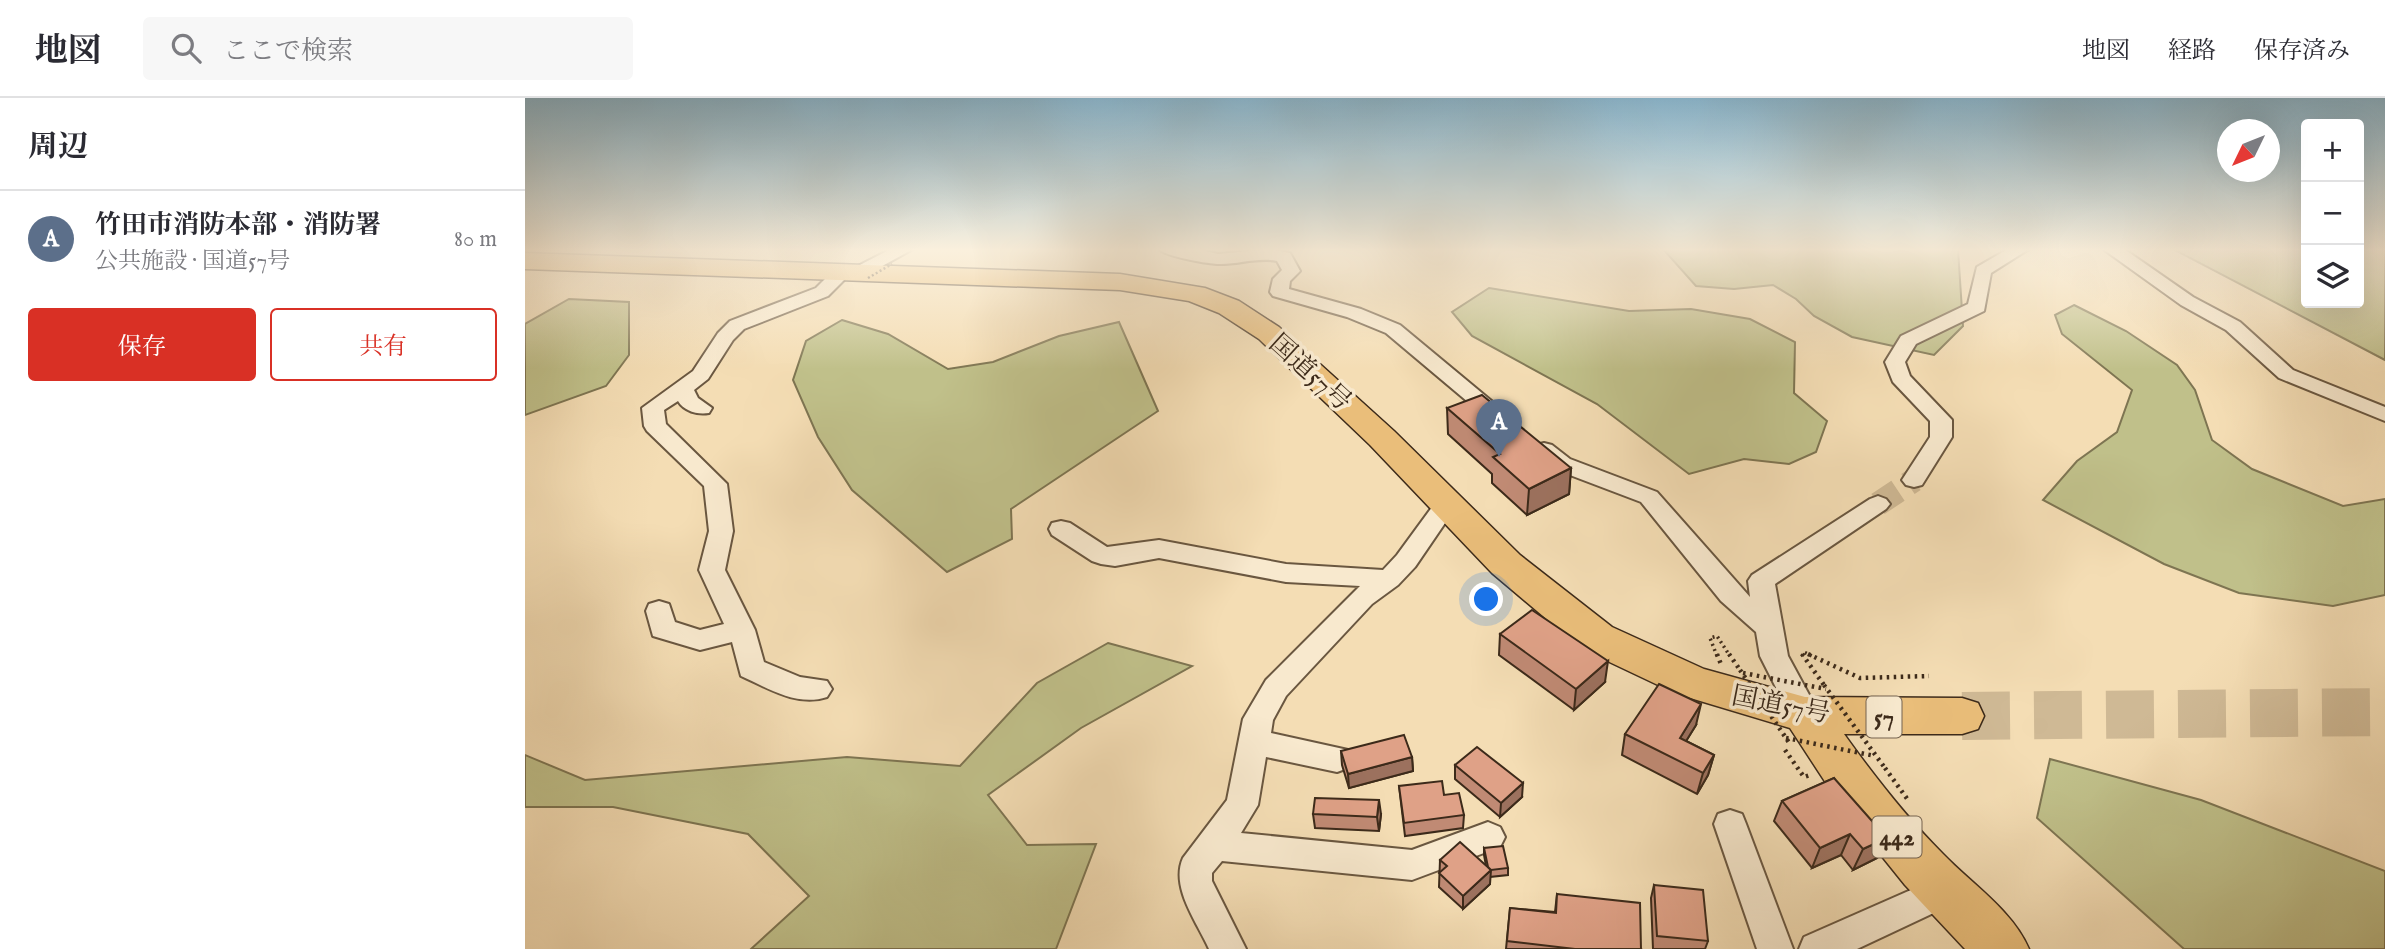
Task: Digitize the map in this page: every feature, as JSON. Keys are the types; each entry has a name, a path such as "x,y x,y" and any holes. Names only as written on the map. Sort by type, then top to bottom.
{"highway":[{"name":"国道57号","path":"1163,289 1184,292 1229,307 1269,333 1325,384 1506,564 1597,638 1798,727 1868,717 1962,716"},
{"name":"442","path":"1798,727 1856,789 1923,869 2002,949"}],"street":[{"path":"817,689 797,688 751,668 748,648 741,630 712,570 721,531 715,484 655,426 653,408 701,375 725,337 737,325 828,289"},
{"path":"1280,289 1279,292 1354,313 1393,329 1562,464 1649,497 1730,594 1769,628"},
{"path":"1914,480 1941,437 1941,420 1900,378 1895,362 1908,340 1977,307 1980,289"},
{"path":"2171,289 2187,301 2233,326 2286,374 2385,415"},
{"path":"683,388 689,402 701,408"},
{"path":"1228,949 1195,883 1195,869 1242,805 1258,719 1276,688 1363,597 1389,579 1406,561 1446,504"},
{"path":"1798,727 1774,656 1761,581 1878,504"},
{"path":"1061,529 1101,555 1115,557 1159,549 1286,573 1389,579"},
{"path":"659,611 663,629 700,640 741,630"},
{"path":"1254,742 1337,759"},
{"path":"1730,824 1775,949"},
{"path":"1214,845 1412,865 1488,837"},
{"path":"1817,949 1945,891"}],"path":[{"path":"1723,669 1710,638 1717,636 1742,673 1798,727 1877,756 1907,798"},
{"path":"1812,775 1804,777 1798,727 1801,655 1804,652 1860,678 1929,676"},
{"path":"1742,673 1798,727 1877,756"}],"green space":[{"path":"1488,289 1493,289 1629,311 1691,309 1750,319 1795,342 1794,393 1827,421 1816,452 1789,464 1744,459 1689,474 1597,404 1472,336 1452,312"},
{"path":"1779,289 1961,289 1963,326 1934,355 1852,337 1814,316 1796,299"},
{"path":"2249,289 2301,289 2301,308 2364,308 2364,289 2385,289 2385,360"},
{"path":"569,299 629,302 629,355 606,386 525,415 525,324"},
{"path":"2074,305 2126,331 2177,365 2195,390 2212,440 2252,469 2343,506 2385,499 2385,595 2333,606 2239,593 2164,564 2043,500 2077,461 2117,432 2132,390 2062,334 2055,315"},
{"path":"842,320 888,334 948,369 993,362 1059,336 1119,322 1158,411 1011,509 1012,539 947,572 852,490 818,437 793,380 806,341"},
{"path":"1108,643 1192,666 1081,728 988,795 1027,845 1096,844 1056,949 751,949 809,896 748,834 613,807 525,807 525,755 585,780 847,757 960,766 1037,683"},
{"path":"2050,759 2201,800 2385,871 2385,949 2184,949 2037,818"}],"building":[{"path":"1482,395 1571,468 1529,489 1493,457 1500,454 1447,408"},
{"path":"1532,610 1608,661 1576,689 1500,634"},
{"path":"1659,684 1701,704 1680,738 1714,755 1703,773 1625,734"},
{"path":"1404,735 1412,757 1348,774 1341,751"},
{"path":"1477,747 1523,783 1501,803 1455,765"},
{"path":"1834,778 1887,838 1863,849 1850,834 1820,848 1782,801"},
{"path":"1442,781 1444,795 1459,793 1464,815 1404,823 1399,786"},
{"path":"1315,798 1379,800 1377,817 1313,814"},
{"path":"1460,842 1491,870 1463,896 1439,873 1447,866 1440,860"},
{"path":"1503,846 1508,868 1491,870 1484,848"},
{"path":"1654,885 1703,890 1708,941 1657,936"},
{"path":"1557,894 1640,903 1641,949 1575,949 1507,941 1510,908 1556,913"}],"tunnel":[{"path":"1878,504 1914,480"},
{"path":"1962,716 2385,712"}],"place":[{"name":"竹田市消防本部・消防署","path":"1499,457"}]}
